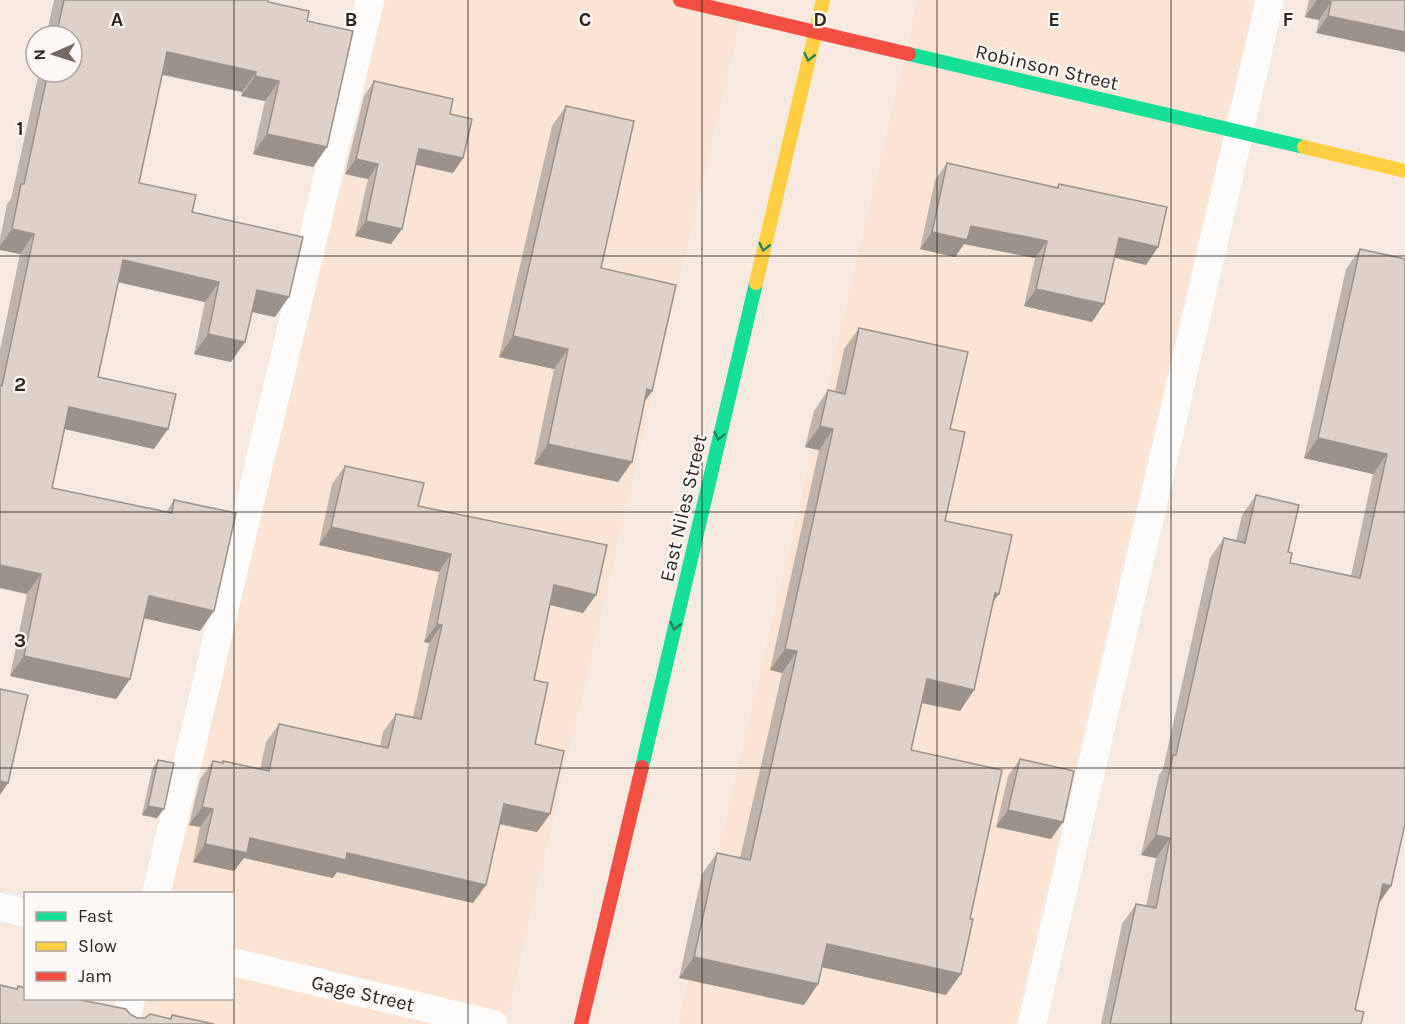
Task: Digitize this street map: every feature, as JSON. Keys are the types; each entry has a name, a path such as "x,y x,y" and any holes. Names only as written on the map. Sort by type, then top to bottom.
{"main road":[{"name":"Robinson Street","path":"680,0 1405,171"},
{"name":"East Niles Street","path":"581,1024 822,0"}],"lane":[{"path":"156,892 370,0"},
{"path":"1032,1024 1270,0"},
{"path":"0,907 24,913"},
{"name":"Gage Street","path":"234,962 494,1024"},
{"path":"125,1024 131,1000"}],"shaded area":[{"path":"386,0 745,0 505,1024 140,1024 146,1000 234,1000 234,892 171,892"},
{"path":"918,0 1254,0 1014,1024 678,1024"}],"building":[{"path":"64,0 268,0 268,2 309,11 307,21 353,31 327,147 267,134 279,81 255,76 256,72 167,52 139,183 196,195 192,212 303,237 289,297 257,290 245,342 208,334 219,282 123,260 98,377 176,394 168,429 69,407 52,488 172,513 174,500 236,513 214,611 149,596 130,679 24,656 41,574 0,565 0,385 2,386 34,234 12,229 45,84 84,84 84,24 59,24"},
{"path":"1317,0 1405,0 1405,32 1328,16 1331,2"},
{"path":"374,81 453,99 450,114 472,119 463,158 419,149 402,229 366,221 378,164 356,159"},
{"path":"566,106 634,121 601,268 676,285 652,391 647,389 632,462 548,444 568,349 513,336"},
{"path":"947,163 1058,188 1059,184 1167,207 1158,247 1119,238 1104,304 1036,289 1047,241 971,226 967,240 932,232"},
{"path":"1360,249 1405,259 1405,824 1391,886 1383,884 1355,1010 1364,1012 1361,1024 1110,1024 1136,904 1156,908 1170,838 1156,835 1224,538 1245,543 1256,495 1299,505 1288,552 1292,553 1290,563 1360,578 1387,454 1318,438"},
{"path":"859,328 968,352 950,429 965,432 945,521 1012,535 999,594 995,593 974,690 927,679 911,750 1002,770 970,919 973,919 961,974 827,944 818,984 694,957 717,853 750,860 797,651 785,649 833,429 820,426 828,390 845,394"},
{"path":"345,466 424,483 418,506 607,545 596,595 554,585 534,680 548,683 535,744 564,751 550,814 504,804 486,885 347,853 346,860 250,838 247,853 205,844 213,809 202,807 213,761 269,771 279,724 388,748 396,714 421,719 442,625 437,624 451,554 331,527"},
{"path":"0,689 28,695 8,783 0,781"},
{"path":"1020,759 1074,771 1063,822 1008,810"},
{"path":"158,760 174,763 164,809 148,806"},
{"path":"0,985 17,989 18,986 24,988 24,1000 81,1000 126,1009 137,1018 145,1018 150,1014 171,1019 172,1015 214,1024 0,1024"}],"traffic: fast":[{"path":"909,54 1304,147"},
{"path":"642,767 756,283"}],"traffic: slow":[{"path":"756,283 823,0"},
{"path":"1304,147 1405,171"}],"traffic: jam":[{"path":"680,0 909,54"},
{"path":"581,1024 642,767"}]}
